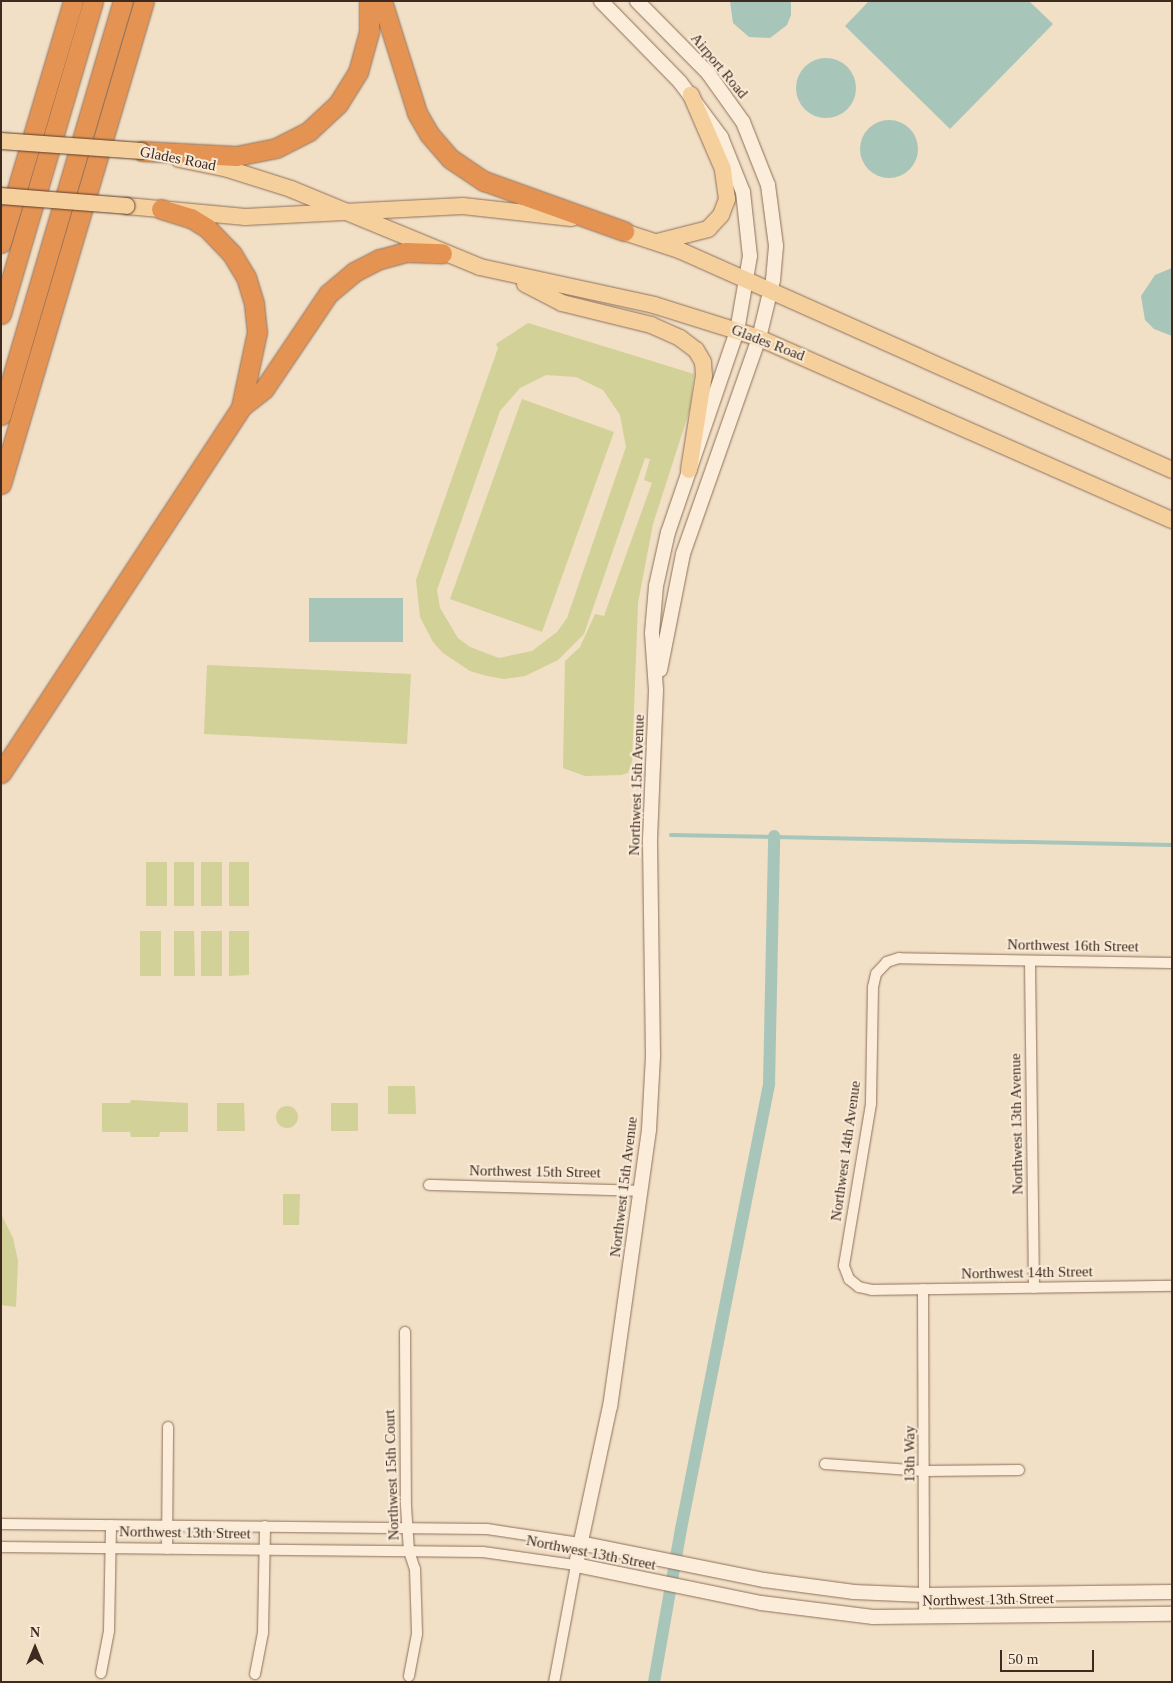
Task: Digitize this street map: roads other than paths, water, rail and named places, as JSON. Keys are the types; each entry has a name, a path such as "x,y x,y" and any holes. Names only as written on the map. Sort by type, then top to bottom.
{"highway":[{"path":"1,243 73,1"},
{"path":"1,314 93,1"},
{"path":"1,414 124,1"},
{"path":"1,484 144,1"},
{"path":"142,151 236,156 276,148 309,131 338,104 358,72 369,32 369,1"},
{"path":"382,1 417,113 429,134 450,159 484,181 624,231"},
{"path":"161,209 191,218 207,228 232,254 246,278 254,304 256,332 241,407"},
{"path":"1,773 241,407 264,389 321,302 345,278 387,256 406,252 442,253"}],"main road":[{"path":"657,242 708,228 721,216 727,199 723,169 691,95"},
{"name":"Glades Road","path":"1,141 142,151 265,180 348,212 442,253 500,272 632,300 759,338 1172,520"},
{"name":"Glades Road","path":"1,196 245,216 348,212 420,206 487,207 562,216 624,231 657,242 771,290 1172,470"},
{"path":"500,272 562,303 651,325 680,338 696,350 703,362 704,376 689,470"}],"street":[{"path":"601,1 691,95 721,136 739,178 749,231 748,280 737,331"},
{"name":"Airport Road","path":"637,1 718,85 751,137 764,170 774,219 776,252 771,290 759,338"},
{"name":"Northwest 15th Avenue","path":"554,1682 580,1543 610,1406 641,1191 652,1084 650,842 656,690 652,633 656,586 666,539 737,331"},
{"name":"Northwest 15th Avenue","path":"656,690 683,554 759,338"},
{"name":"Northwest 14th Avenue","path":"882,1290 859,1287 849,1278 844,1266 871,1104 873,987 876,974 886,962 899,958 973,960"},
{"name":"Northwest 16th Street","path":"973,960 1172,964"},
{"name":"Northwest 13th Avenue","path":"1030,961 1034,1288"},
{"name":"Northwest 15th Street","path":"429,1185 641,1191"},
{"name":"Northwest 14th Street","path":"882,1290 1172,1286"},
{"name":"13th Way","path":"923,1289 924,1618"},
{"name":"Northwest 15th Court","path":"405,1332 408,1528 410,1551 415,1569 417,1634 409,1676"},
{"path":"167,1549 168,1427"},
{"path":"825,1464 925,1471 1019,1470"},
{"name":"Northwest 13th Street","path":"1,1524 494,1530 580,1543 807,1587 924,1596 1172,1592"},
{"path":"101,1673 109,1631 111,1525"},
{"path":"255,1674 263,1633 265,1526"},
{"name":"Northwest 13th Street","path":"1,1547 497,1553 576,1565 697,1590 817,1611 924,1618 1172,1614"}],"waterway":[{"path":"671,835 1172,845"},
{"path":"654,1682 681,1529 769,1084 774,836"}]}
